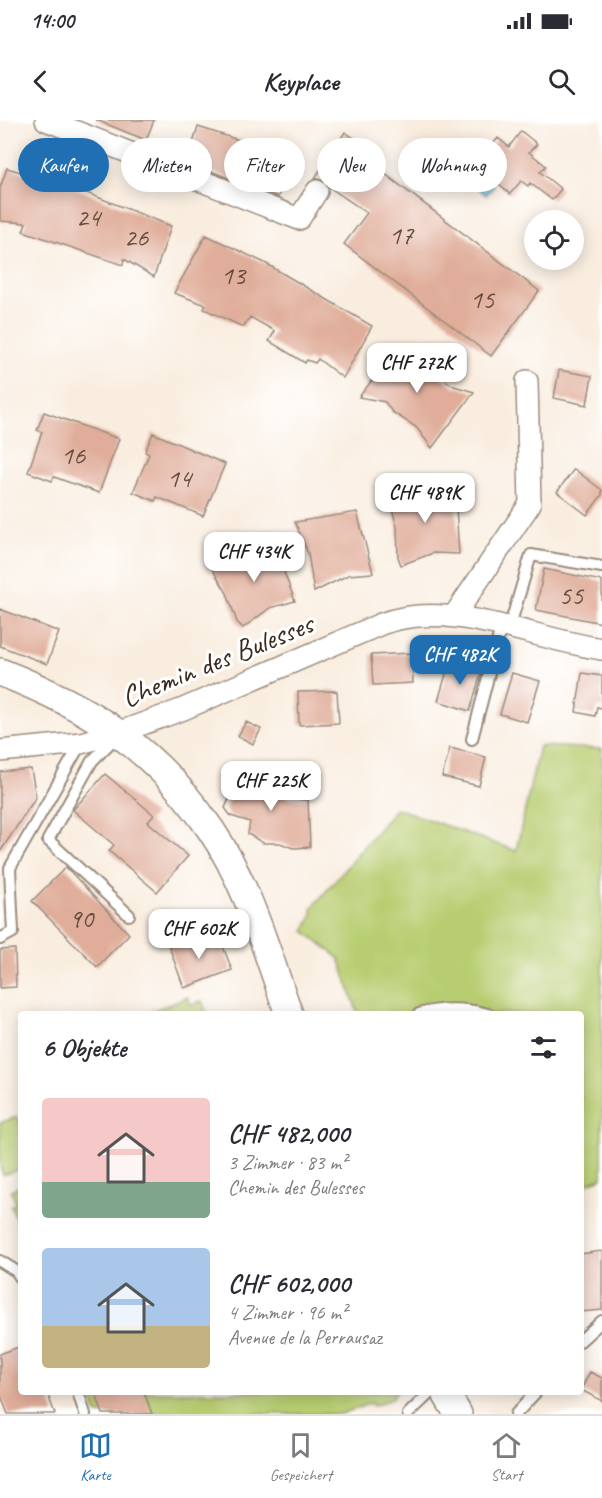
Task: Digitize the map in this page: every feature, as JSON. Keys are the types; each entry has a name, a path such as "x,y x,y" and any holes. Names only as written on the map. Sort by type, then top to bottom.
{"street":[{"path":"46,120 299,219 317,191"},
{"path":"454,616 530,504 527,381"},
{"name":"Chemin des Bulesses","path":"0,751 81,742 120,732 181,710 395,618 409,615 454,616 602,649"},
{"path":"0,672 70,702 120,732 172,781 212,831 245,895 288,1011"},
{"path":"447,1395 458,1414"}],"lane":[{"path":"472,739 505,628 531,555 602,567"},
{"path":"120,732 92,761 48,840 129,915"},
{"path":"0,939 13,932 10,868 81,742"},
{"path":"444,1011 469,1009 477,1011"},
{"path":"0,1261 18,1274"},
{"path":"584,1337 602,1321"},
{"path":"79,1395 85,1414"},
{"path":"408,1414 428,1395"},
{"path":"516,1414 533,1395"}],"green space":[{"path":"539,746 602,749 602,1178 584,1185 584,1011 357,1011 339,958 304,931 312,916 312,908 396,808 516,851"},
{"path":"188,997 191,1005 202,1001 206,1011 151,1011"},
{"path":"17,1117 18,1119 18,1170 3,1175 0,1168 0,1123"},
{"path":"18,1187 18,1224 11,1206 16,1204 11,1190"},
{"path":"90,1395 393,1395 394,1398 373,1406 371,1403 341,1414 97,1414"}],"building":[{"path":"96,120 154,120 147,138 141,138"},
{"path":"198,127 232,138 224,138 224,176 212,172 212,138 195,138"},
{"path":"521,131 537,144 529,152 546,166 540,172 561,189 552,200 530,183 528,186 521,181 510,194 507,192 507,145 509,147"},
{"path":"345,132 354,138 341,138"},
{"path":"7,168 18,171 18,192 84,192 171,226 154,277 124,259 123,265 23,231 26,223 0,221 0,188"},
{"path":"386,175 398,184 398,192 409,192 539,291 491,356 344,244 367,213 336,192 386,192"},
{"path":"265,192 280,192 278,197"},
{"path":"206,235 265,263 372,326 343,378 318,359 315,363 307,360 305,363 269,341 275,331 250,317 243,327 204,309 206,305 174,293"},
{"path":"401,343 442,378 454,386 474,392 432,448 416,427 392,412 385,402 359,397"},
{"path":"559,370 592,376 587,405 554,398"},
{"path":"44,412 119,439 99,493 54,477 52,481 28,472 42,432 37,430"},
{"path":"153,433 225,464 203,516 157,497 155,501 133,492 149,454 145,452"},
{"path":"574,469 602,490 602,495 587,515 557,492"},
{"path":"410,491 437,494 455,492 459,554 433,553 401,565 398,557 397,527 388,494"},
{"path":"357,512 373,573 348,575 314,592 308,553 295,522"},
{"path":"273,543 295,601 270,608 243,628 237,622 227,593 209,564"},
{"path":"544,569 602,581 602,623 536,610"},
{"path":"0,609 59,632 47,664 0,646"},
{"path":"412,653 413,683 373,685 371,655"},
{"path":"450,661 482,669 470,711 438,701"},
{"path":"512,673 540,681 527,722 500,714"},
{"path":"582,673 602,676 602,708 597,707 595,716 576,712"},
{"path":"337,691 339,723 299,725 298,692"},
{"path":"246,722 261,729 253,744 238,736"},
{"path":"450,748 486,757 479,786 442,777"},
{"path":"31,769 36,797 0,852 0,772"},
{"path":"105,774 154,815 148,822 188,856 157,892 109,851 114,845 73,810"},
{"path":"240,775 270,783 275,777 287,780 286,798 308,800 310,847 293,848 280,843 263,843 248,834 250,822 231,816 225,808"},
{"path":"66,867 129,934 97,967 32,901"},
{"path":"192,935 196,944 219,936 232,970 184,988 168,944"},
{"path":"15,949 16,987 0,988 0,950"},
{"path":"602,1251 602,1310 584,1312 584,1253"},
{"path":"18,1347 18,1395 48,1395 55,1414 8,1414 0,1393 0,1354"},
{"path":"590,1372 602,1378 602,1401 584,1392 584,1384"},
{"path":"96,1395 145,1395 152,1414 103,1414"}]}
